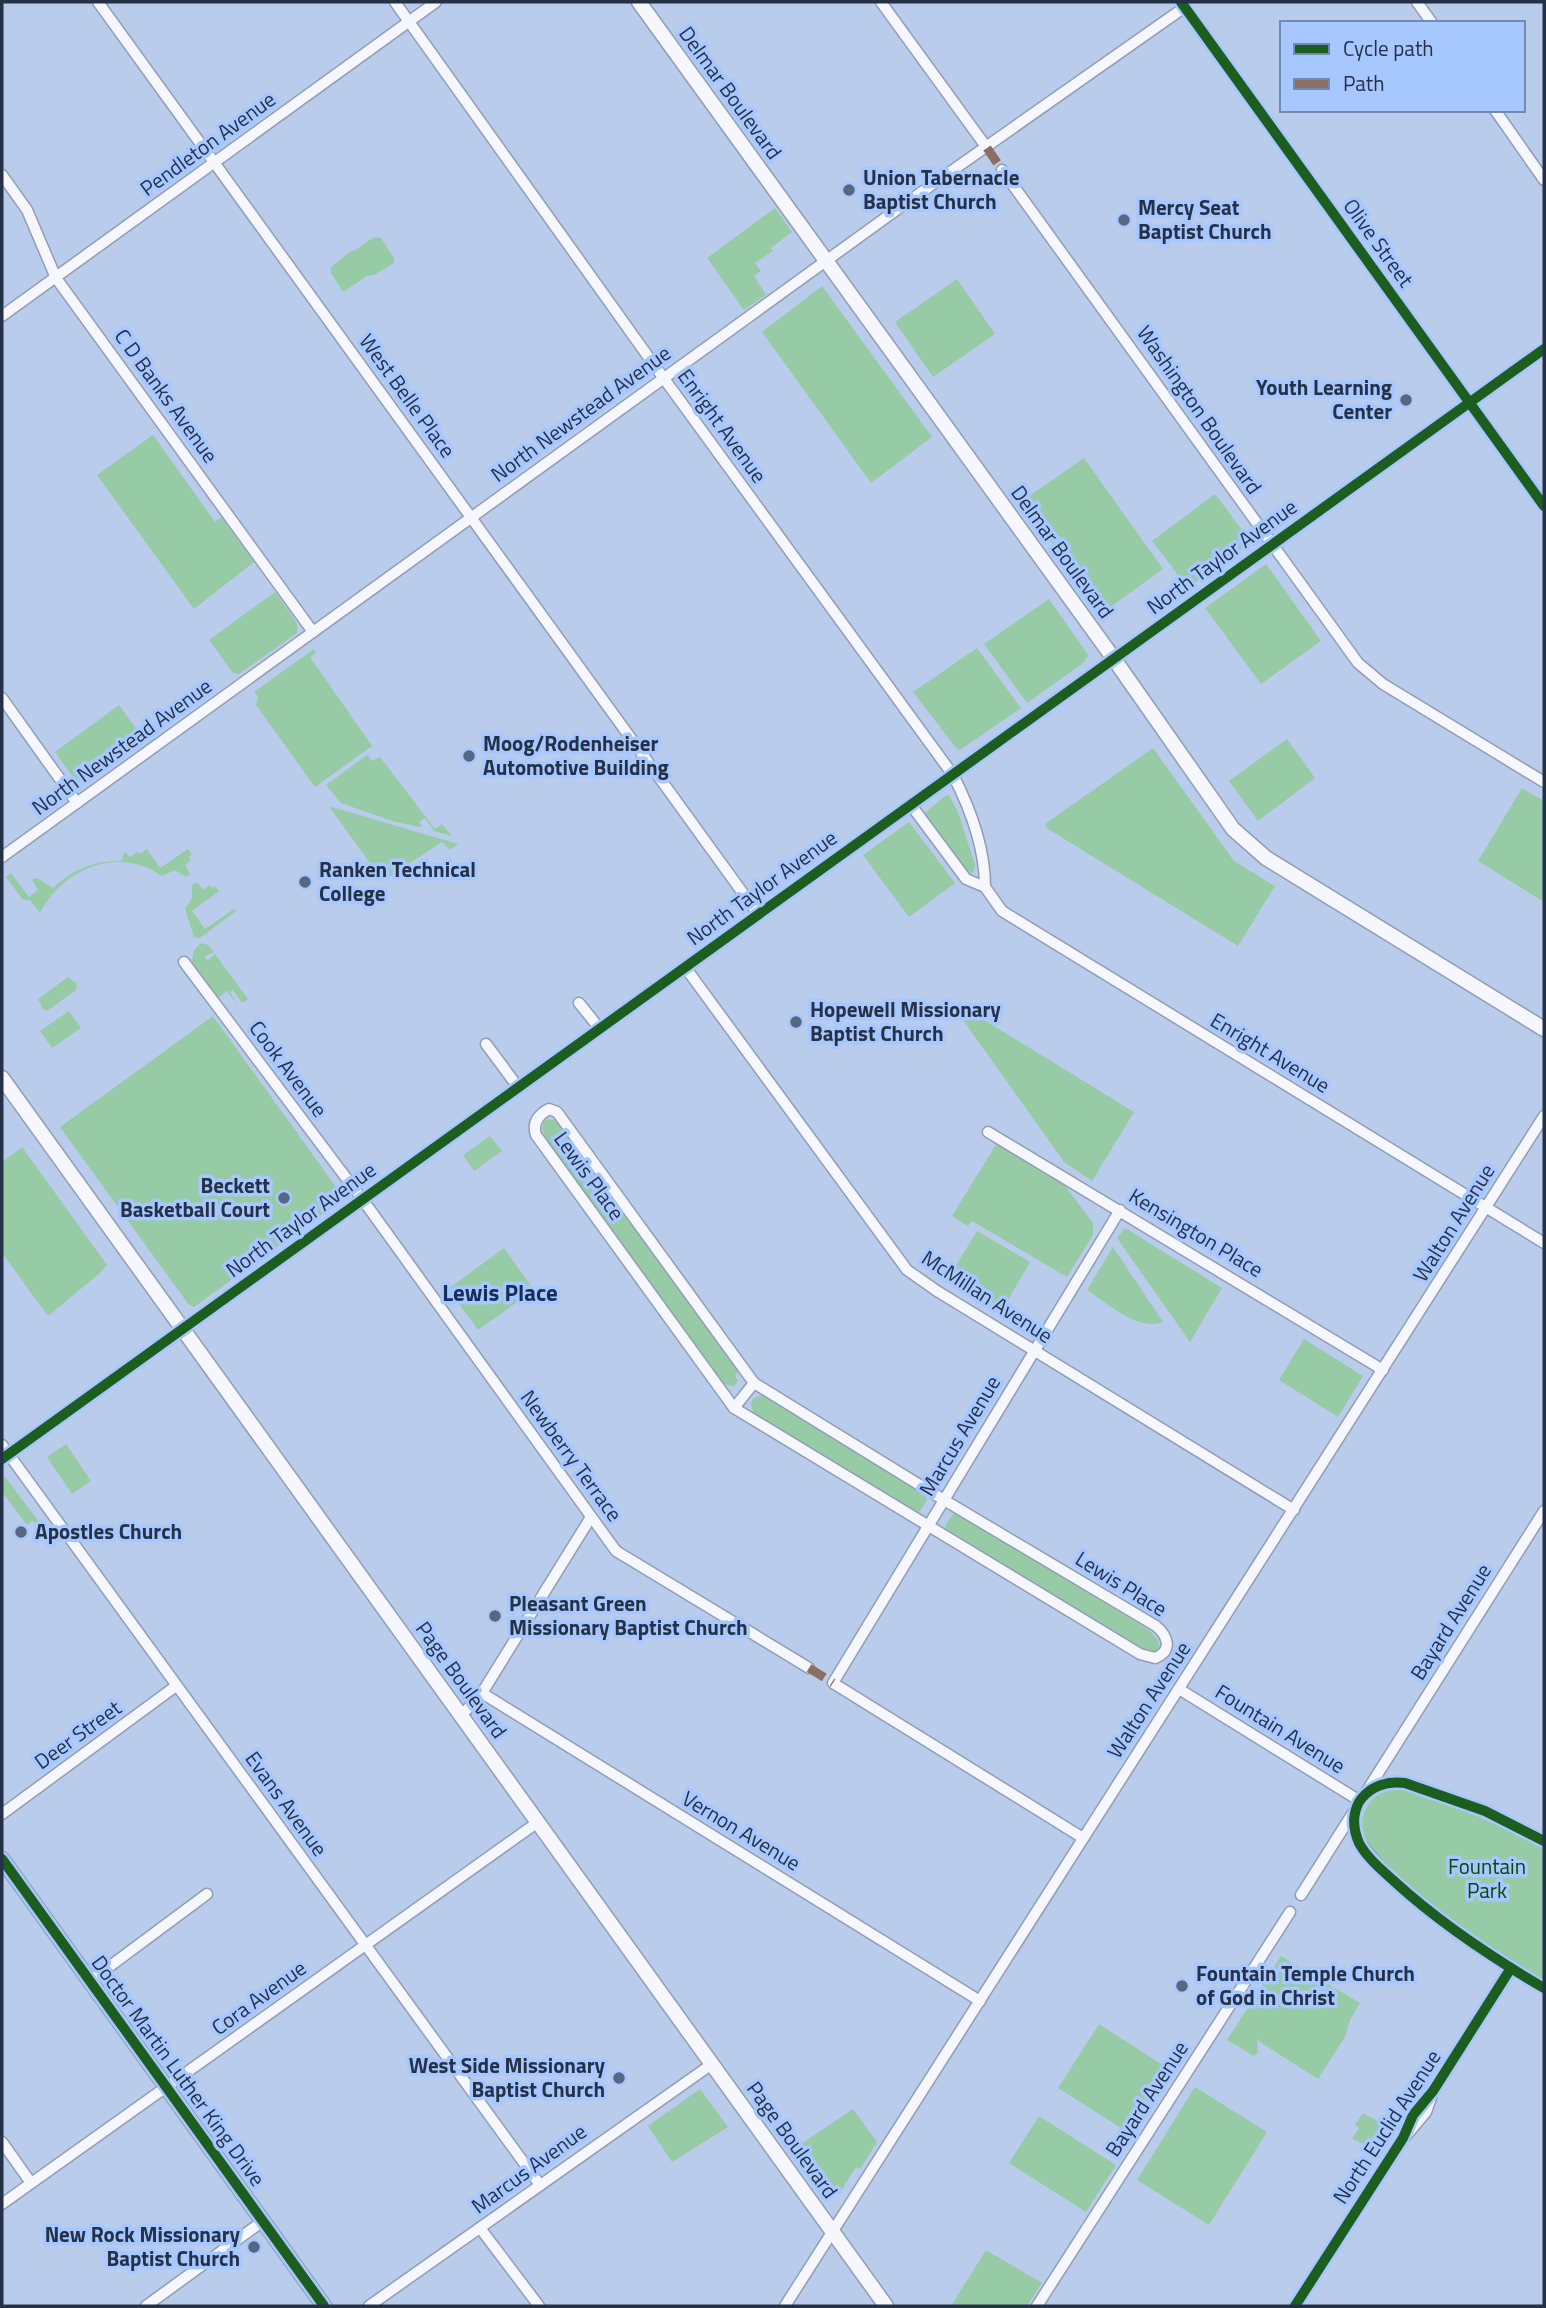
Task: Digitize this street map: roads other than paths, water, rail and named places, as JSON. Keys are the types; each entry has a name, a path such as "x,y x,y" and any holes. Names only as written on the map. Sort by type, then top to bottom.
{"main road":[{"name":"Delmar Boulevard","path":"639,2 1233,828 1266,858 1544,1028"},
{"name":"Page Boulevard","path":"2,1078 886,2306"},
{"name":"Doctor Martin Luther King Drive","path":"2,1859 324,2306"}],"street":[{"name":"West Belle Place","path":"98,2 758,915"},
{"name":"Enright Avenue","path":"395,2 953,775 985,862 985,887"},
{"name":"Pendleton Avenue","path":"2,316 436,2"},
{"path":"881,2 987,148"},
{"path":"1417,2 1431,21"},
{"name":"North Newstead Avenue","path":"2,856 987,148 1183,4"},
{"name":"Olive Street","path":"1183,4 1544,506"},
{"path":"1496,112 1544,180"},
{"name":"Washington Boulevard","path":"1002,170 1358,663 1368,674 1544,782"},
{"name":"C D Banks Avenue","path":"2,175 27,210 56,278 313,632"},
{"name":"North Taylor Avenue","path":"4,1453 362,1200 1544,349"},
{"path":"2,698 77,803"},
{"name":"Enright Avenue","path":"911,805 966,879 985,887 1002,911 1017,922 1544,1243"},
{"name":"Cook Avenue","path":"184,962 362,1200"},
{"name":"McMillan Avenue","path":"685,967 907,1269 919,1279 1294,1510"},
{"path":"579,1003 600,1029"},
{"path":"486,1044 518,1087"},
{"name":"Lewis Place","path":"549,1110 557,1112 754,1383 944,1500 1156,1626 1168,1642 1164,1652 1155,1658 1140,1654 734,1408 536,1135 534,1128 541,1113 549,1110"},
{"name":"Walton Avenue","path":"785,2306 1544,1115"},
{"name":"Kensington Place","path":"988,1132 1383,1370"},
{"name":"Newberry Terrace","path":"362,1200 616,1551 809,1668"},
{"name":"Marcus Avenue","path":"1083,1838 833,1683 1120,1210"},
{"path":"734,1408 754,1383"},
{"name":"Evans Avenue","path":"4,1453 540,2185"},
{"name":"Bayard Avenue","path":"1301,1895 1544,1511"},
{"path":"461,1716 482,1693 591,1517"},
{"name":"Deer Street","path":"2,1814 176,1686"},
{"name":"Fountain Avenue","path":"1179,1689 1360,1802"},
{"name":"Vernon Avenue","path":"482,1693 980,2001"},
{"path":"1544,1842 1485,1811 1420,1787 1393,1782 1383,1784 1360,1802 1355,1831 1360,1843 1388,1876 1430,1913 1544,1988"},
{"name":"Cora Avenue","path":"2,2204 538,1822"},
{"path":"90,1981 207,1894"},
{"name":"Bayard Avenue","path":"1037,2306 1290,1912"},
{"name":"North Euclid Avenue","path":"1295,2306 1403,2138 1413,2115 1433,2091 1511,1968"},
{"name":"Marcus Avenue","path":"369,2306 712,2064"},
{"path":"2,2142 31,2183"},
{"path":"146,2306 263,2221"},
{"path":"480,2228 539,2306"}],"place":[{"name":"Union Tabernacle Baptist Church","path":"849,190"},
{"name":"Mercy Seat Baptist Church","path":"1124,220"},
{"name":"Youth Learning Center","path":"1406,400"},
{"name":"Moog/Rodenheiser Automotive Building","path":"469,756"},
{"name":"Ranken Technical College","path":"305,882"},
{"name":"Hopewell Missionary Baptist Church","path":"796,1022"},
{"name":"Beckett Basketball Court","path":"284,1198"},
{"name":"Apostles Church","path":"21,1532"},
{"name":"Pleasant Green Missionary Baptist Church","path":"495,1616"},
{"name":"Fountain Temple Church of God in Christ","path":"1182,1986"},
{"name":"West Side Missionary Baptist Church","path":"619,2078"},
{"name":"New Rock Missionary Baptist Church","path":"254,2247"}],"district":[{"name":"Lewis Place","path":"500,1293"}],"park label":[{"name":"Fountain Park","path":"1487,1879"}]}
